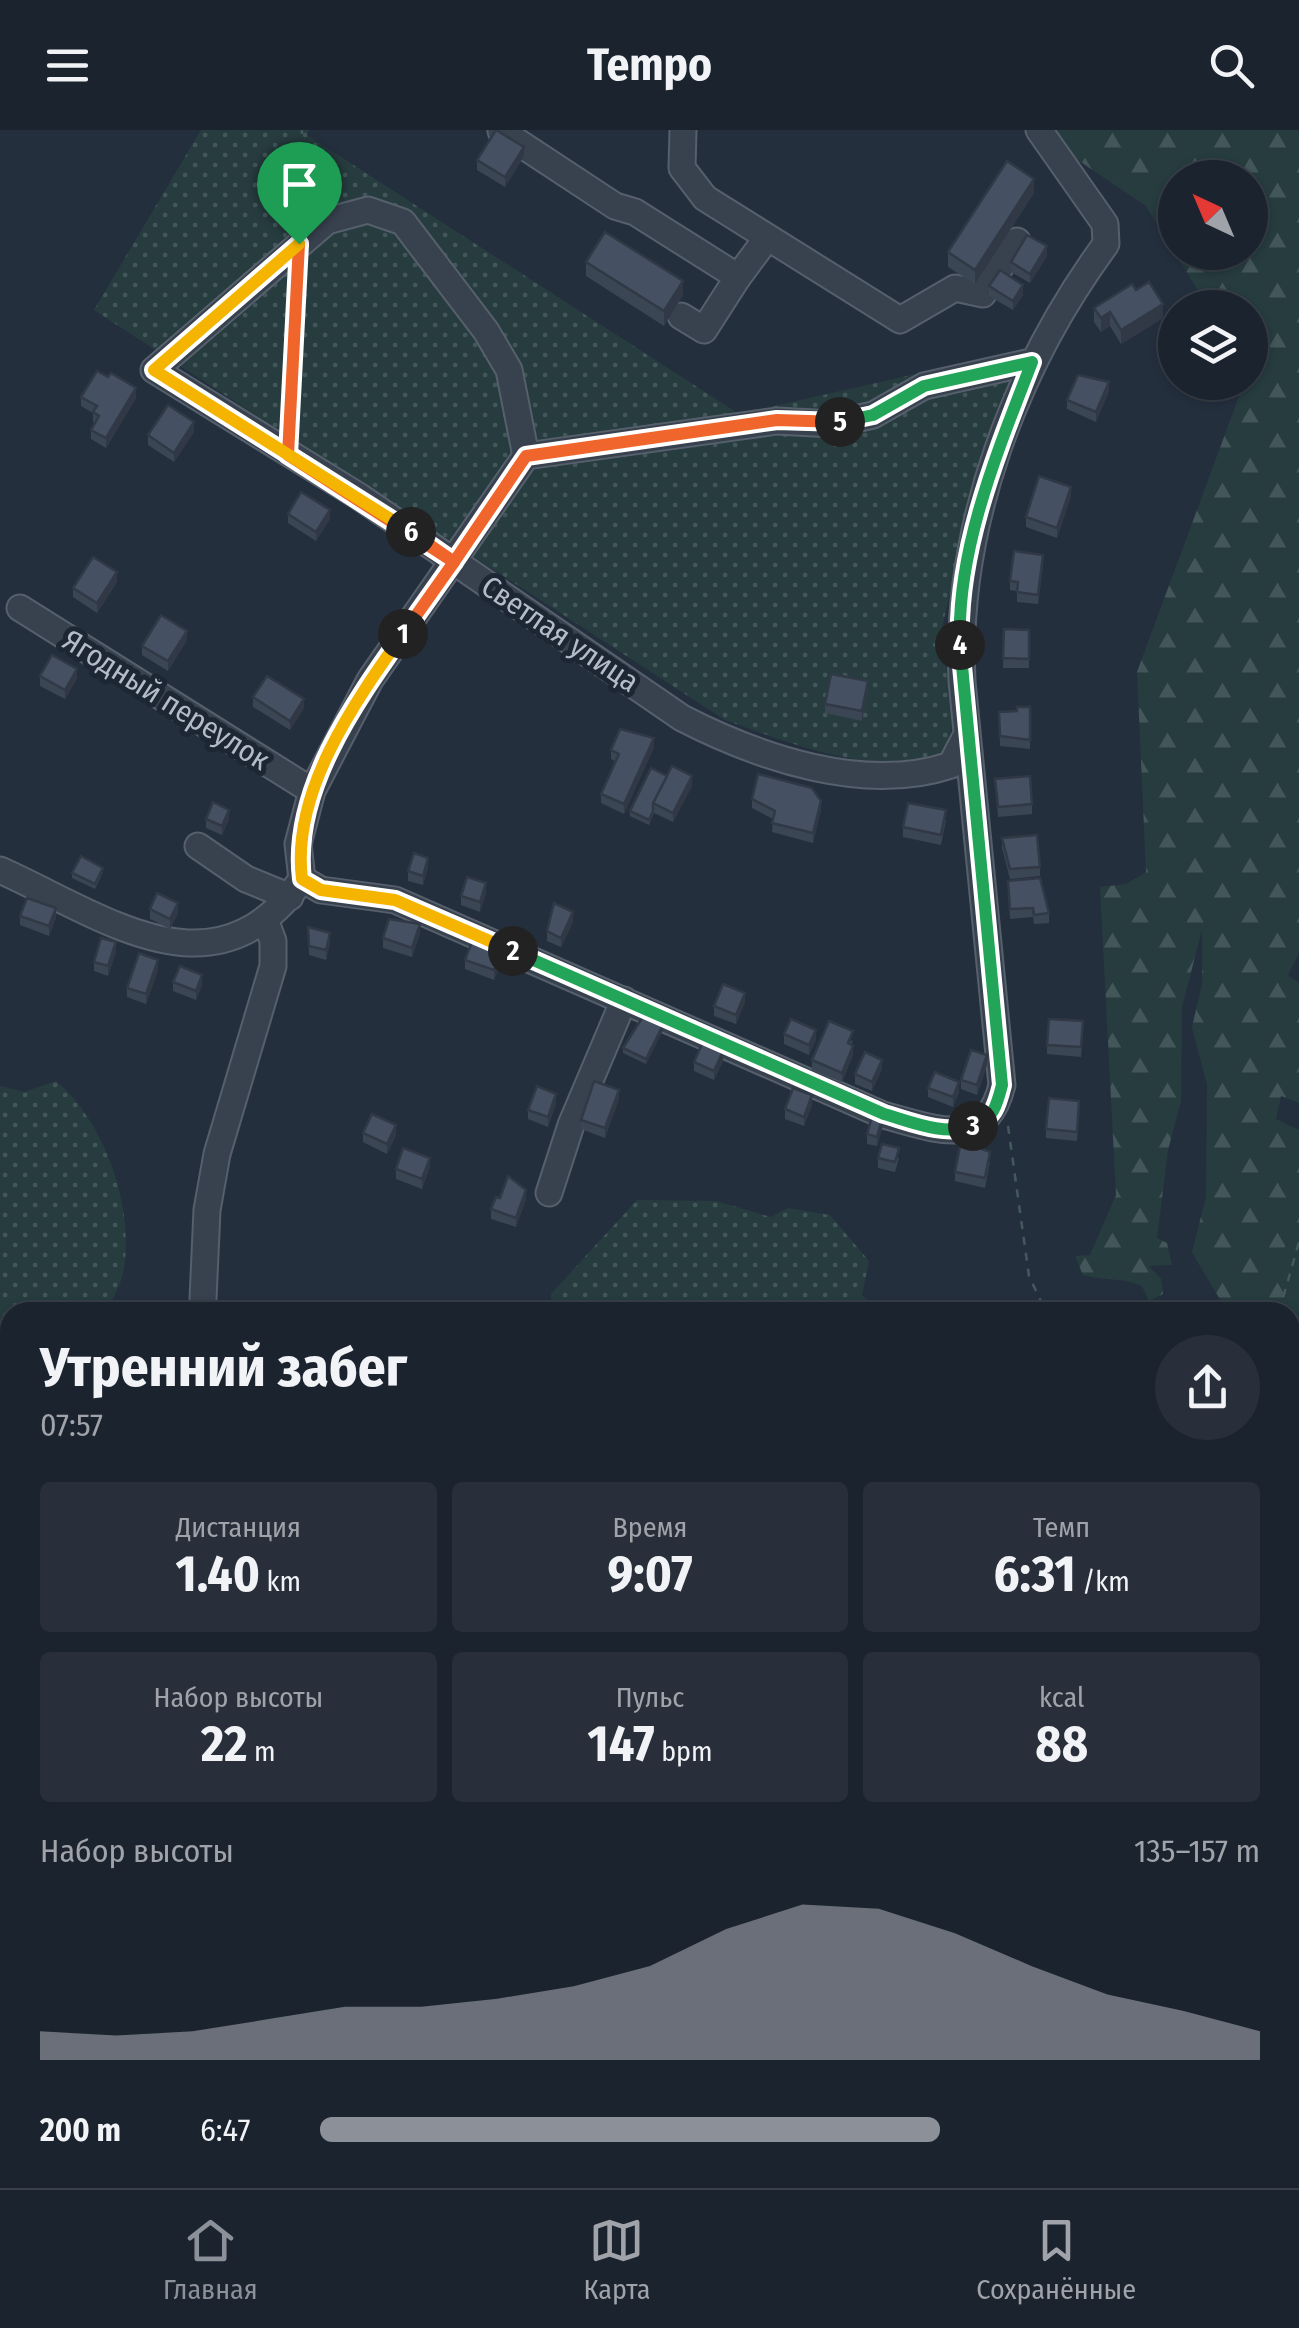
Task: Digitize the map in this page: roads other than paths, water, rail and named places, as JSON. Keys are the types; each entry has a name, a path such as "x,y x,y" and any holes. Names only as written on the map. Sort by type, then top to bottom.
{"street":[{"path":"683,130 682,168 693,185 767,238 900,320 955,288 983,294 1017,241"},
{"path":"198,846 246,879 395,900 884,1114 959,1131 986,1122 1002,1085 959,624 965,572 1009,420 1032,362 1074,288 1106,244 1104,224 1038,130"},
{"path":"502,131 615,206 635,212 738,277"},
{"name":"Светлая улица","path":"526,456 509,370 458,290 403,222 368,210 326,221 154,370 454,562 682,718 730,742 834,771 918,776 952,766 967,734"},
{"path":"680,316 704,330 767,238"},
{"path":"0,870 166,944 199,945 255,930 296,888 298,844 312,792 370,680 526,456 777,420 833,424 873,415 924,386 1032,362"},
{"name":"Ягодный переулок","path":"20,608 312,792"},
{"path":"202,1298 207,1210 217,1154 273,966 272,940 266,922"},
{"path":"549,1193 571,1125 624,1000"}]}
